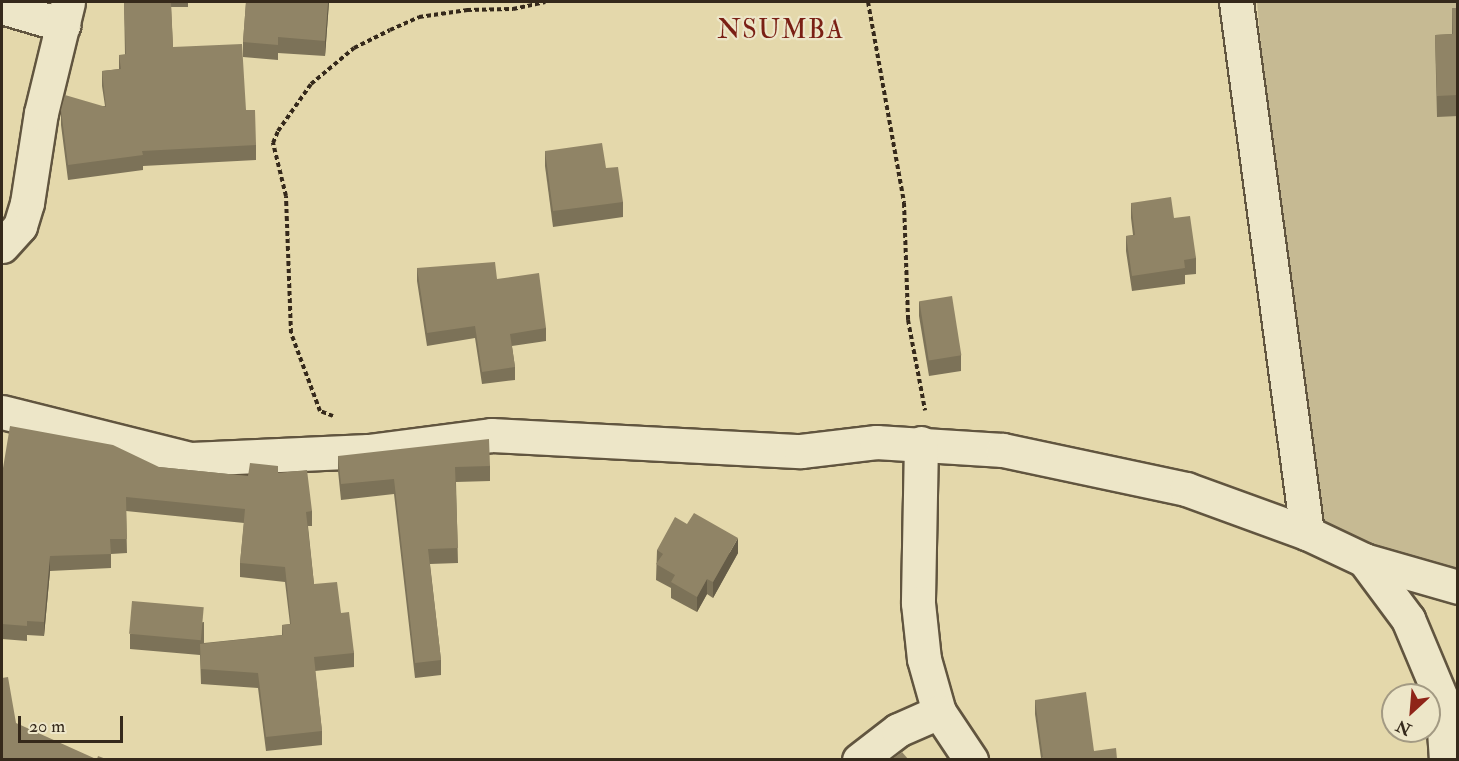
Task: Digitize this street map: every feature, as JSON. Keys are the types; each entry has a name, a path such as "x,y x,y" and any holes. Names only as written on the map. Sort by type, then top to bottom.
{"street":[{"path":"1236,2 1306,533"},
{"path":"2,7 65,13 40,112 27,203 20,226 2,246"},
{"path":"2,412 191,459 368,451 491,435 801,451 876,442 927,443 1003,450 1186,489 1306,533 1364,560 1458,587"},
{"path":"927,443 918,603 924,659 939,712 971,759"},
{"path":"1364,560 1408,619 1450,689 1446,759"},
{"path":"859,759 898,730 939,712"}],"path":[{"path":"368,451 354,421 320,411 291,333 286,196 273,143 310,84 363,44 419,17 467,10 513,9 545,2"},
{"path":"868,2 904,203 908,320 927,443"}],"shaded area":[{"path":"1257,2 1457,2 1457,579 1302,532"}],"building":[{"path":"124,2 171,2 173,47 242,44 246,110 255,110 256,145 142,151 143,155 68,165 61,110 65,95 106,107 102,71 121,69 119,55 126,54"},
{"path":"246,2 328,2 325,41 278,37 278,45 243,42"},
{"path":"1452,8 1458,8 1458,95 1437,96 1435,35 1453,34"},
{"path":"602,143 606,168 618,167 623,202 553,211 545,151"},
{"path":"1171,197 1174,218 1190,216 1196,258 1184,260 1185,268 1132,276 1126,236 1135,235 1131,203"},
{"path":"495,262 497,279 539,273 546,328 510,334 515,367 482,372 475,326 427,333 417,268"},
{"path":"952,296 961,355 929,360 919,301"},
{"path":"10,426 113,445 159,467 248,476 250,463 278,466 278,473 307,470 312,511 306,512 314,584 337,582 341,613 349,612 354,653 314,657 322,731 266,737 258,673 201,669 200,644 283,635 282,625 291,624 285,567 240,563 245,509 126,497 127,539 110,539 111,554 50,556 44,622 27,621 27,626 2,624 2,468"},
{"path":"489,439 490,466 455,467 458,548 428,549 441,660 415,663 394,479 341,484 338,456"},
{"path":"694,513 738,538 713,582 707,579 697,597 671,582 675,575 656,564 663,554 657,550 675,517 687,524"},
{"path":"132,601 204,607 201,640 129,634"},
{"path":"8,677 16,723 96,759 2,759 2,678"},
{"path":"1086,692 1094,751 1116,748 1117,759 1030,759 1043,758 1035,700"},
{"path":"902,752 908,759 892,759"}],"district":[{"name":"NSUMBA","path":"781,31"}]}
